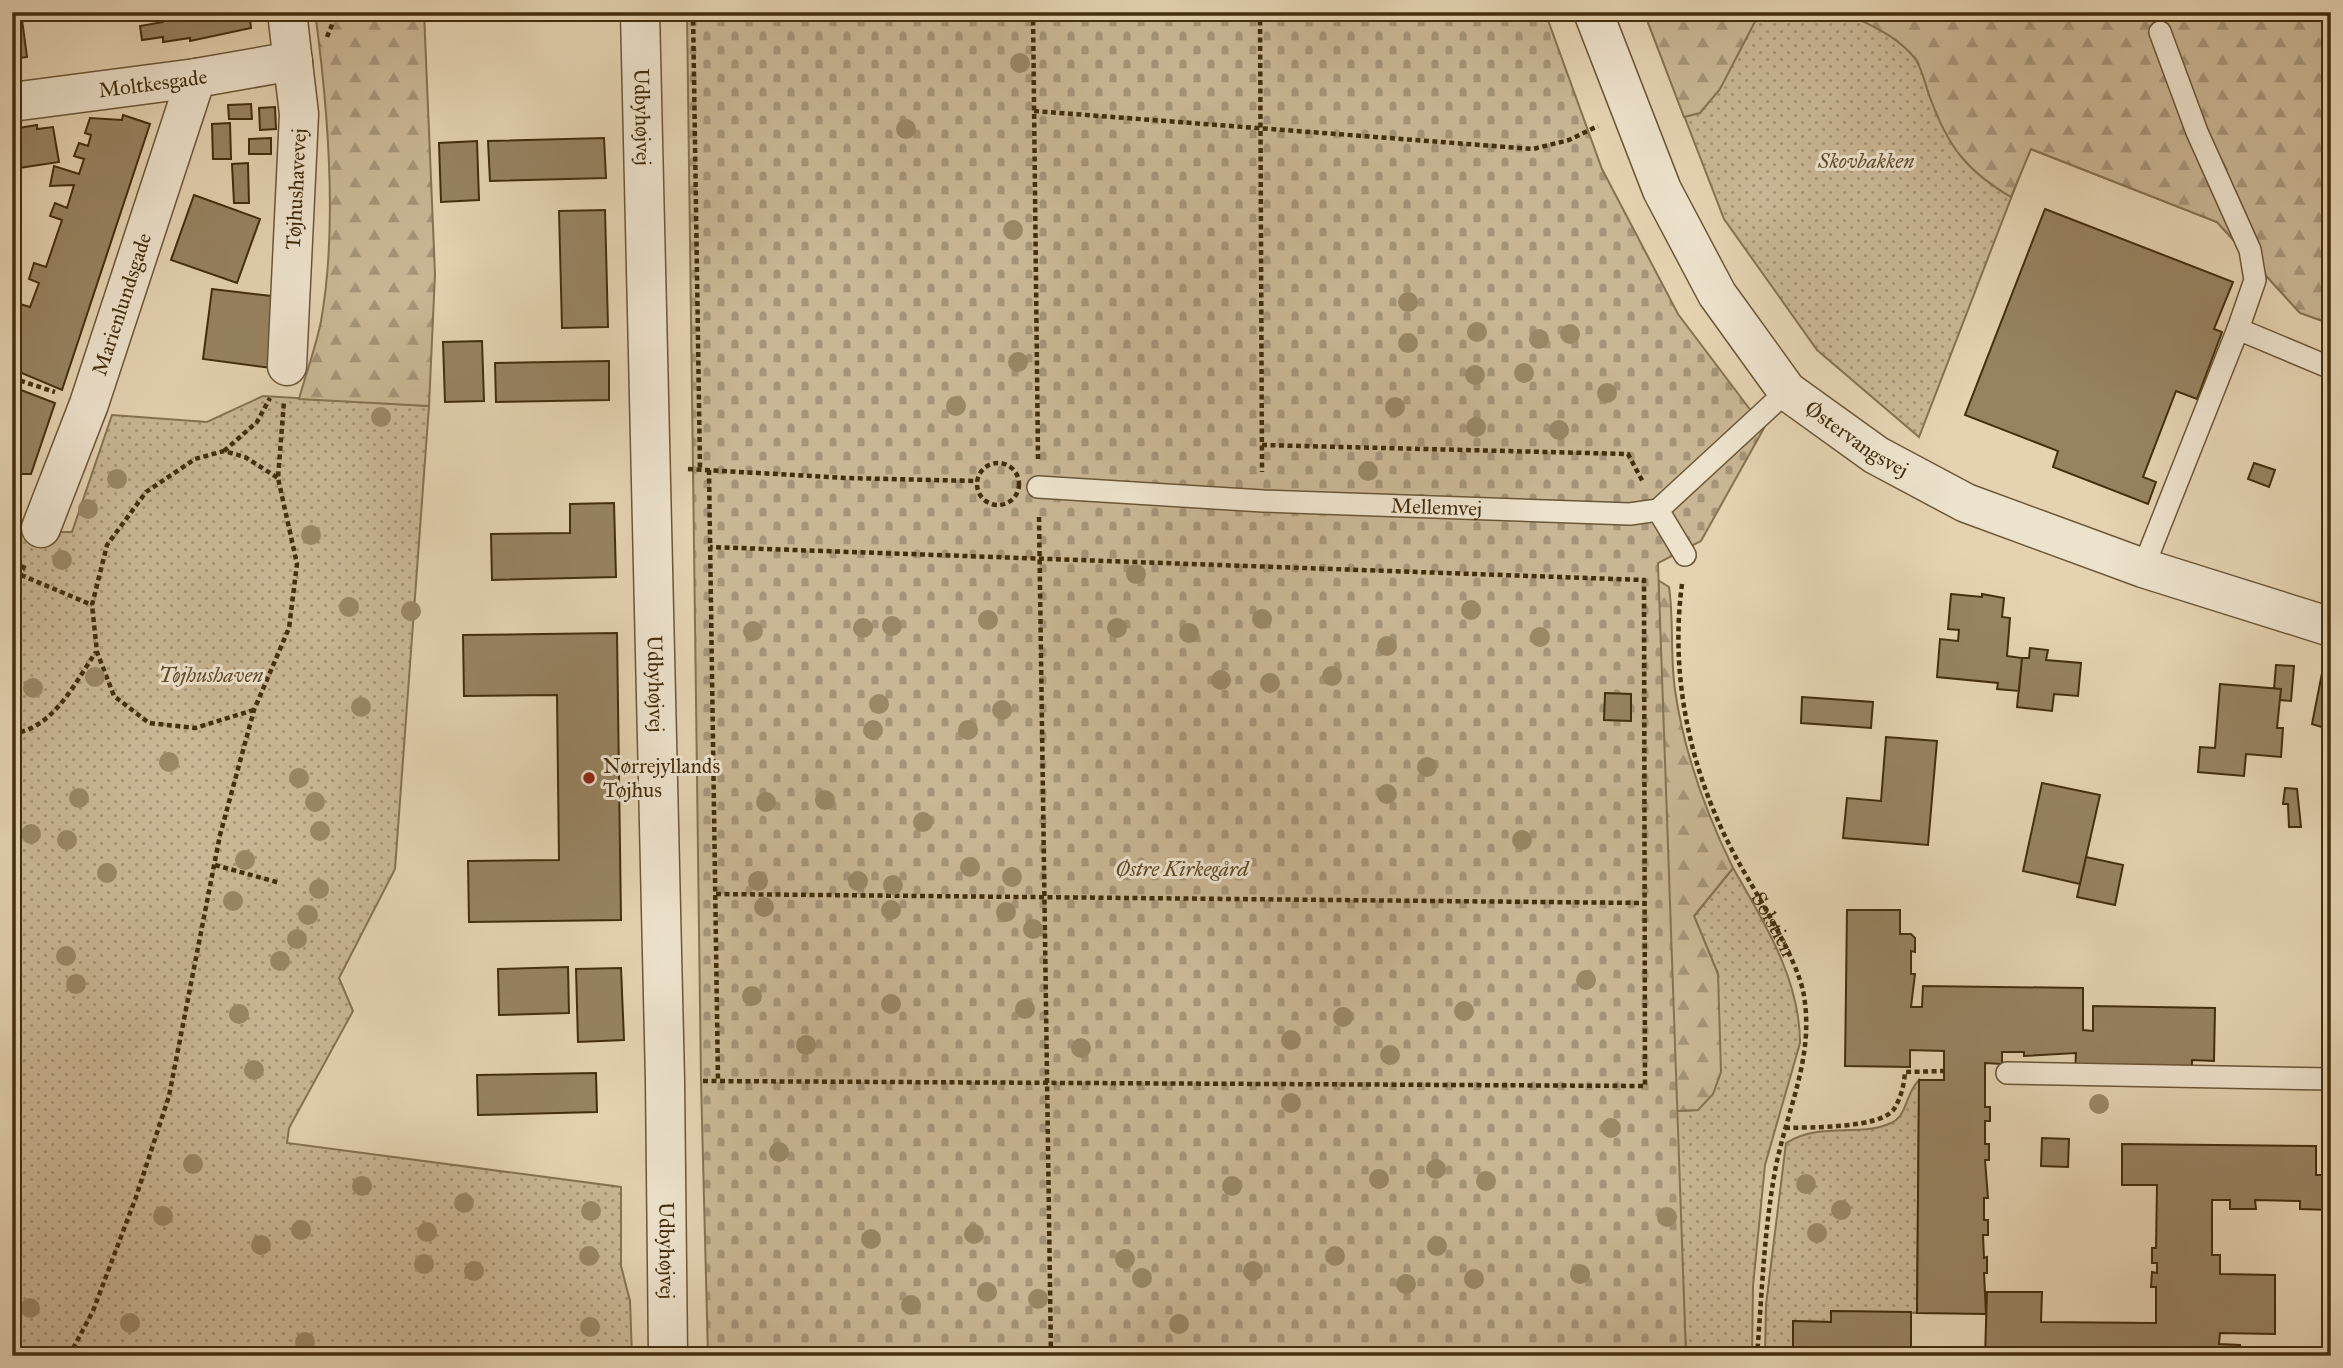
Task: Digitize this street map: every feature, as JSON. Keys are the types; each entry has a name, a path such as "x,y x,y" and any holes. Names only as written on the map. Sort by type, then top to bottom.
{"street":[{"name":"Tøjhushavevej","path":"287,12 299,114 287,366"},
{"name":"Udbyhøjvej","path":"640,12 665,1081 668,1356"},
{"name":"Østervangsvej","path":"1593,12 1662,190 1717,294 1787,391 1876,456 1966,503 2143,568 2331,627"},
{"name":"Moltkesgade","path":"12,102 196,78 293,61"},
{"name":"Marienlundsgade","path":"41,528 89,404 196,78"}],"lane":[{"path":"2143,568 2255,280 2250,250 2197,132 2160,32"},
{"path":"2238,329 2331,368"},
{"path":"1685,555 1658,510 1787,391"},
{"name":"Mellemvej","path":"1038,487 1263,501 1630,514 1658,510"},
{"path":"2007,1073 2331,1079"}],"path":[{"path":"693,12 700,470"},
{"path":"1033,12 1051,1356"},
{"path":"1260,12 1263,501"},
{"path":"1034,111 1533,149 1569,140 1631,111"},
{"path":"254,710 195,728 149,723 114,696 97,652 92,605 107,545 146,492 195,459 224,451 257,422 287,366"},
{"path":"69,1356 93,1311 136,1197 169,1096 215,866 254,710 289,628 297,564 278,478 287,366"},
{"path":"1262,445 1628,454 1658,510"},
{"path":"224,451 245,457 278,478"},
{"path":"994,505 981,496 977,481 984,468 997,463"},
{"path":"652,467 977,481"},
{"path":"709,470 718,1081"},
{"path":"665,1081 1645,1086 1644,580 710,547"},
{"name":"Solstien","path":"1685,555 1676,629 1685,713 1704,792 1737,860 1774,925 1803,992 1809,1029 1804,1061 1785,1128 1770,1207 1757,1356"},
{"path":"21,575 92,605"},
{"path":"12,734 49,719 97,652"},
{"path":"215,866 280,883"},
{"path":"716,894 1645,904"},
{"path":"1785,1128 1880,1120 1893,1111 1903,1089 1905,1072 1944,1071"}],"green space":[{"path":"315,12 424,12 435,274 429,406 299,399 321,321 329,246 327,127"},
{"name":"Østre Kirkegård","path":"687,12 1545,12 1602,169 1678,314 1764,428 1701,541 1658,563 1686,1356 708,1356 701,1081"},
{"name":"Skovbakken","path":"1644,12 2331,12 2331,324 2300,313 2217,222 2030,149 1919,437 1817,350 1724,219"},
{"path":"1644,12 1760,12 1720,89 1700,113 1684,117"},
{"path":"1844,12 2331,12 2331,324 2300,313 2217,222 2031,149 2011,197 1996,188 1971,168 1952,145 1916,60 1901,44 1883,32"},
{"name":"Tøjhushaven","path":"263,396 429,406 395,869 339,978 353,1011 289,1128 287,1143 621,1187 621,1266 630,1301 632,1356 12,1356 12,532 72,532 112,415 207,422"},
{"path":"1658,580 1669,587 1674,677 1684,736 1713,825 1733,868 1694,916 1718,974 1721,1072 1713,1094 1698,1110 1676,1111"},
{"path":"1733,868 1768,930 1787,974 1794,996 1800,1043 1765,1165 1753,1286 1752,1356 1686,1356 1676,1111 1698,1110 1718,974 1694,916"},
{"path":"1919,1080 1917,1313 1831,1311 1831,1322 1794,1321 1793,1356 1765,1356 1766,1305 1786,1143 1813,1133 1866,1129 1891,1123 1901,1115"}],"building":[{"path":"12,12 21,12 27,57 12,59"},
{"path":"162,12 249,12 251,28 190,41 190,38 163,42 163,37 142,40 140,26 163,22"},
{"path":"251,104 252,119 229,119 228,105"},
{"path":"275,107 276,129 260,130 259,108"},
{"path":"123,115 150,124 62,390 12,369 17,342 12,340 12,327 20,304 30,307 39,283 29,279 34,263 46,267 62,220 50,216 55,203 67,208 74,185 50,186 54,166 79,174 84,159 74,156 79,143 88,146 91,135 85,133 90,118 122,120"},
{"path":"230,123 231,159 213,159 212,124"},
{"path":"37,125 37,129 53,127 59,162 12,169 12,129"},
{"path":"271,138 271,154 249,154 249,139"},
{"path":"604,138 606,178 490,181 488,141"},
{"path":"477,141 479,200 441,202 439,143"},
{"path":"248,163 249,203 234,203 232,164"},
{"path":"194,195 260,219 237,283 171,260"},
{"path":"2045,209 2233,282 2214,329 2222,332 2197,399 2176,391 2143,477 2156,482 2148,504 2053,467 2058,451 1965,415"},
{"path":"605,210 608,327 562,328 559,211"},
{"path":"212,289 280,297 271,368 203,359"},
{"path":"482,341 484,401 445,402 443,342"},
{"path":"609,361 609,400 496,402 495,363"},
{"path":"13,387 55,403 31,474 14,474 12,483"},
{"path":"2254,463 2275,470 2269,487 2248,479"},
{"path":"614,503 616,577 492,580 491,534 570,533 570,504"},
{"path":"1951,594 1982,597 1982,594 2004,598 2002,617 2010,618 2007,656 2022,658 2019,691 1997,689 1998,683 1937,677 1940,639 1958,641 1959,630 1948,629"},
{"name":"Nørrejyllands Tøjhus","path":"617,633 621,920 469,922 468,861 559,860 557,695 464,696 463,635"},
{"path":"2030,648 2048,650 2046,660 2081,663 2078,696 2054,694 2052,711 2017,707 2022,658 2029,658"},
{"path":"2276,665 2294,666 2291,701 2280,700 2281,689 2274,689"},
{"path":"2323,668 2331,671 2331,730 2312,724"},
{"path":"2220,684 2281,689 2277,728 2283,728 2281,757 2246,754 2244,776 2198,772 2200,747 2215,748"},
{"path":"1605,693 1631,694 1631,721 1604,720"},
{"path":"1802,697 1873,702 1871,728 1801,723"},
{"path":"1886,737 1937,741 1928,845 1843,838 1847,798 1881,801"},
{"path":"2042,783 2100,795 2080,884 2023,871"},
{"path":"2285,788 2297,789 2301,827 2289,827 2288,804 2283,804"},
{"path":"2086,857 2123,865 2115,905 2077,897"},
{"path":"1847,910 1900,910 1900,934 1911,934 1915,938 1915,952 1911,951 1911,974 1915,974 1911,1007 1922,1007 1923,986 2083,988 2083,1030 2093,1031 2093,1006 2215,1008 2214,1061 2192,1060 2192,1073 2075,1072 2076,1053 2024,1056 2024,1052 2002,1052 2002,1064 1985,1063 1985,1107 1990,1107 1990,1121 1985,1121 1985,1144 1989,1144 1989,1160 1985,1160 1988,1198 1984,1198 1984,1220 1988,1220 1988,1235 1983,1235 1984,1258 1987,1257 1987,1273 1984,1273 1986,1314 1917,1313 1919,1080 1944,1080 1944,1051 1910,1050 1910,1067 1845,1066"},
{"path":"568,967 569,1013 499,1015 498,969"},
{"path":"621,968 624,1040 578,1042 576,969"},
{"path":"596,1073 597,1112 478,1115 477,1075"},
{"path":"2042,1138 2069,1139 2068,1167 2041,1166"},
{"path":"2122,1144 2316,1146 2316,1175 2326,1175 2326,1162 2331,1162 2331,1210 2300,1209 2300,1201 2255,1200 2256,1209 2230,1209 2230,1200 2212,1200 2212,1255 2220,1255 2220,1274 2275,1275 2275,1334 2220,1333 2219,1344 2240,1345 2240,1356 1985,1356 1987,1292 2042,1292 2041,1322 2156,1323 2156,1287 2151,1287 2152,1272 2157,1273 2157,1263 2152,1263 2152,1248 2156,1248 2157,1185 2122,1185"},
{"path":"1831,1311 1911,1312 1911,1356 1793,1356 1793,1321 1831,1322"}],"place":[{"name":"Nørrejyllands Tøjhus","path":"589,778"}]}
